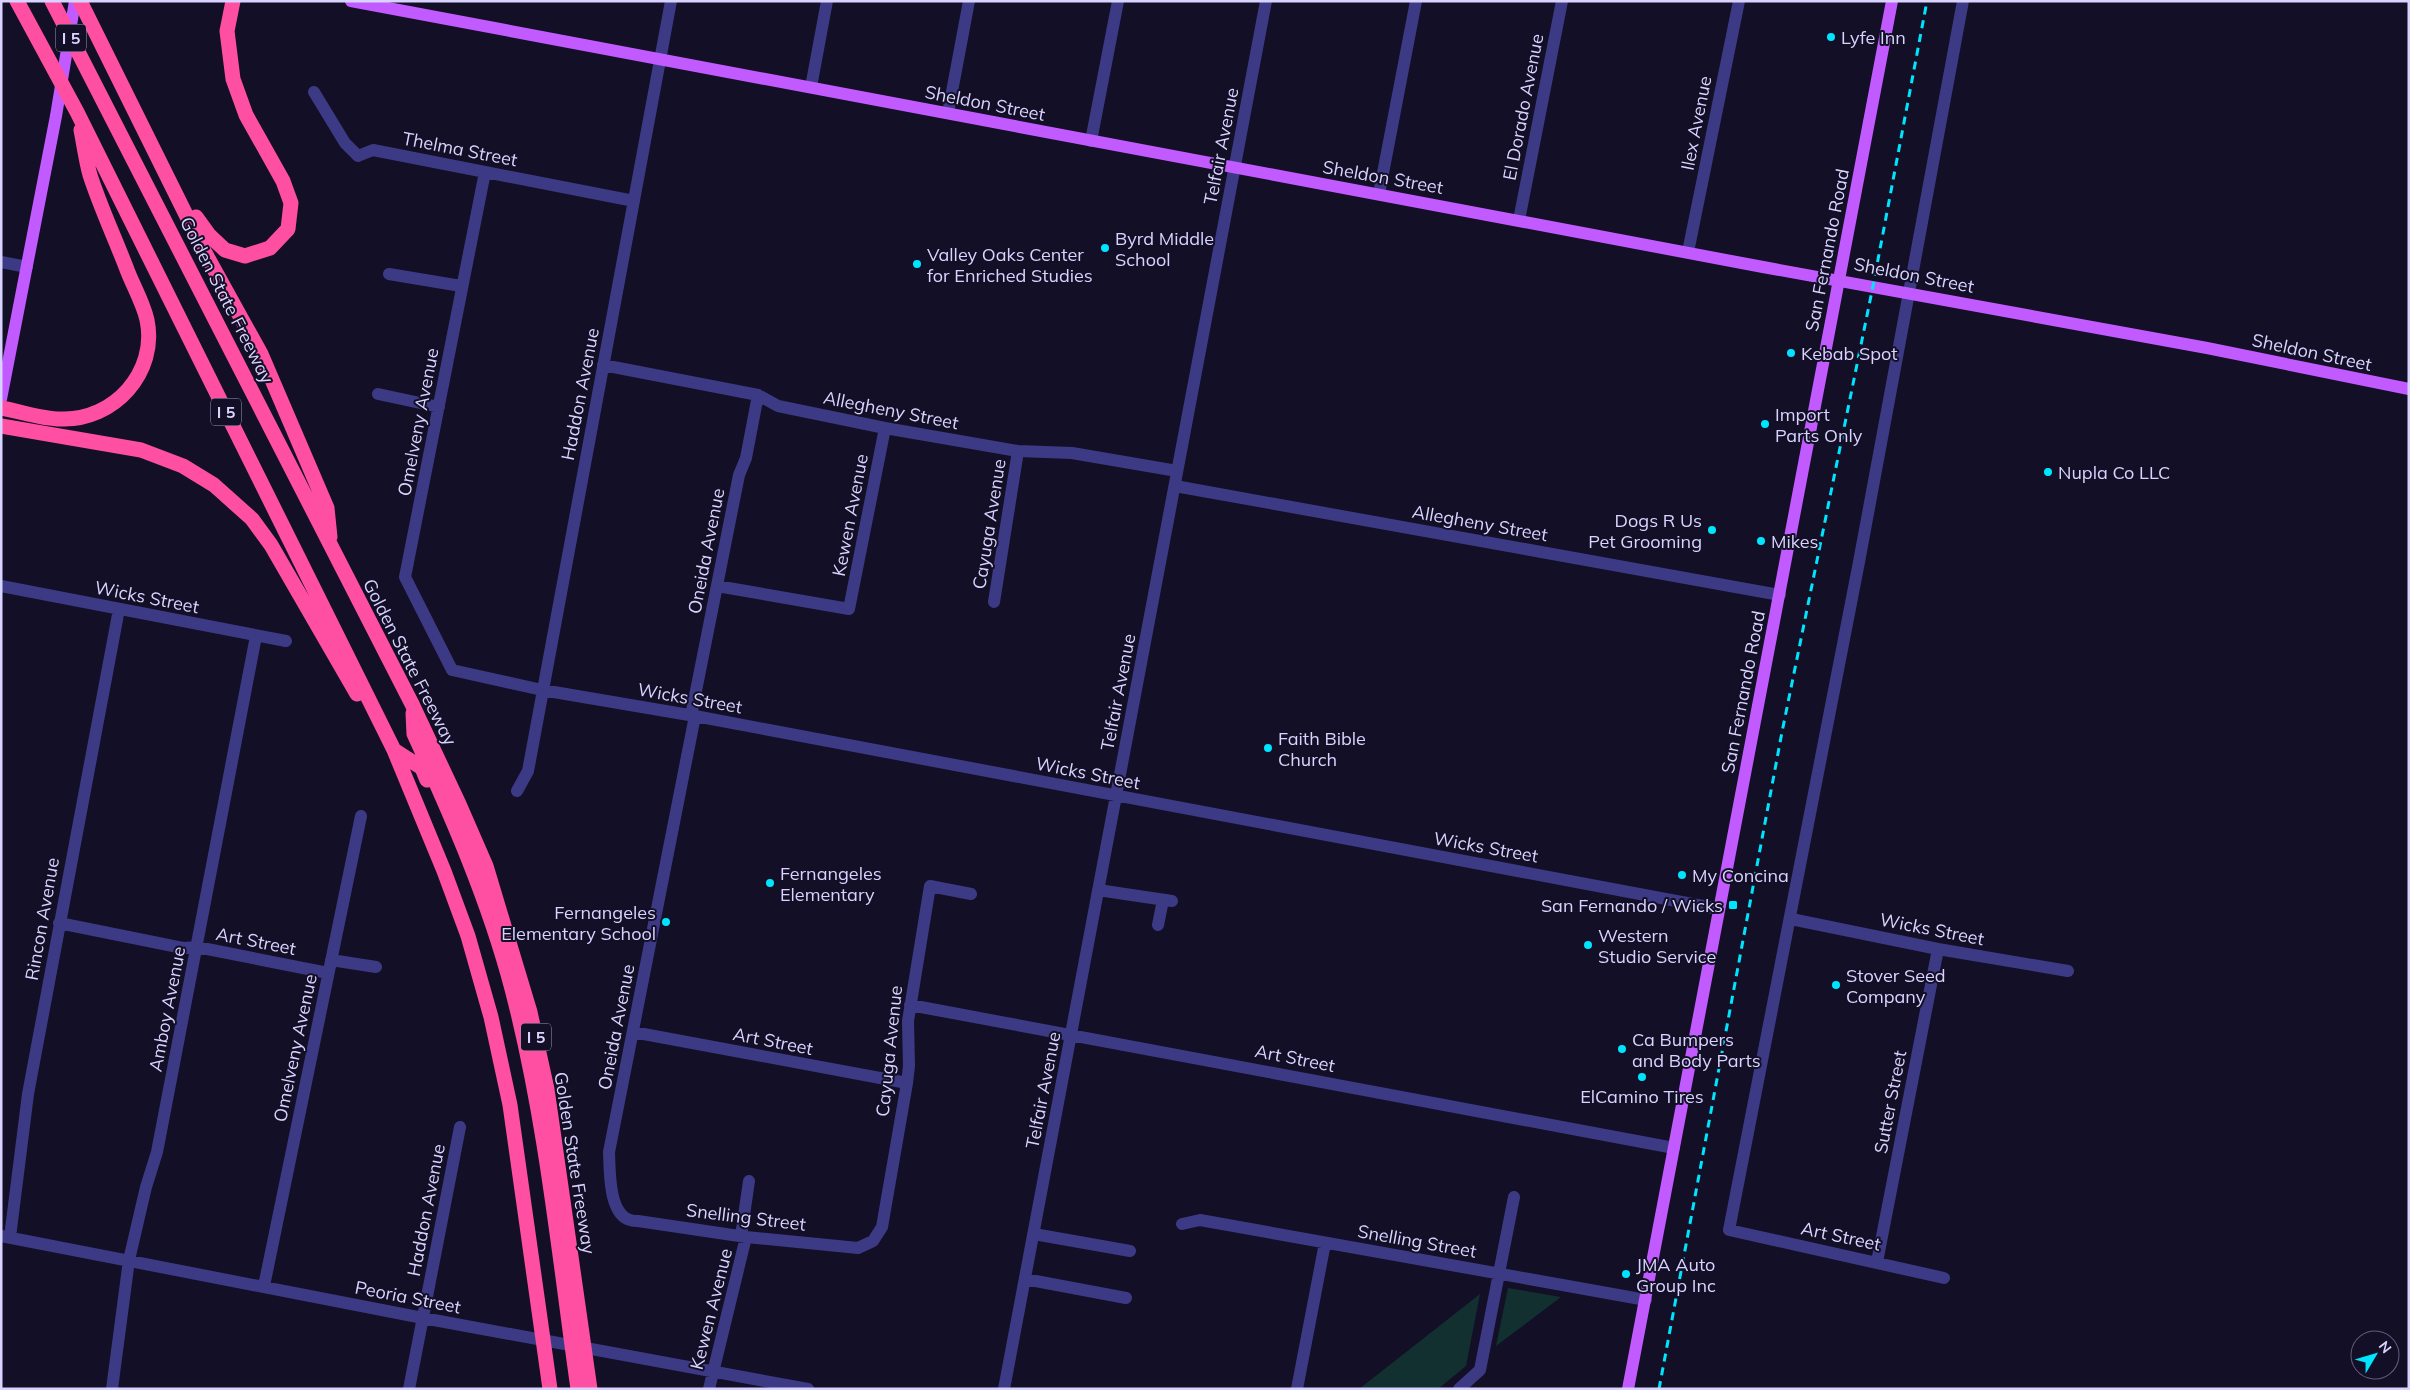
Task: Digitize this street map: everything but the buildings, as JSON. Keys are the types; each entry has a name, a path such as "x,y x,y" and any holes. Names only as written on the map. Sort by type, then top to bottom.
{"highway":[{"name":"I 5","path":"17,1 78,112 394,750 444,871 468,936 491,1017 510,1105 550,1389"},
{"name":"Golden State Freeway","path":"52,1 412,704 486,866 530,1012 547,1089 590,1389"},
{"path":"80,1 171,181 204,252 261,354 327,508 331,546"},
{"path":"171,181 208,235 225,250 245,256 270,248 288,229 291,203 283,181 246,115 233,79 227,31 233,1"},
{"path":"1,408 60,419 90,415 107,408 132,385 144,364 148,349 147,320 90,174 78,112"},
{"path":"1,426 141,450 183,466 214,485 252,519 271,544 354,692 375,712"},
{"path":"412,704 414,734 466,851 512,988 540,1121 578,1389"},
{"path":"394,750 422,768 472,887 510,1011 536,1140 570,1389"}],"main road":[{"path":"1,399 56,116 74,1"},
{"name":"Sheldon Street","path":"351,1 1091,141 2272,360 2409,389"},
{"name":"San Fernando Road","path":"1628,1389 1892,1"}],"street":[{"name":"Haddon Avenue","path":"517,791 528,771 672,1"},
{"path":"811,88 827,1"},
{"path":"948,114 969,1"},
{"path":"1091,141 1118,1"},
{"name":"Telfair Avenue","path":"1004,1389 1266,1"},
{"path":"1379,194 1416,1"},
{"name":"El Dorado Avenue","path":"1519,220 1562,1"},
{"name":"Ilex Avenue","path":"1688,252 1738,1"},
{"path":"1791,919 1963,1"},
{"name":"Thelma Street","path":"314,92 345,143 358,156 373,150 634,201"},
{"name":"Omelveny Avenue","path":"452,670 405,577 485,172"},
{"path":"1,262 27,267"},
{"path":"389,274 461,286"},
{"name":"Allegheny Street","path":"603,365 758,395 778,406 885,428 1018,451 1072,453 1177,471"},
{"path":"378,394 439,407"},
{"name":"Oneida Avenue","path":"630,1221 620,1215 615,1202 609,1152 717,586 739,475 746,458 758,395"},
{"name":"Kewen Avenue","path":"717,586 849,609 885,428"},
{"name":"Cayuga Avenue","path":"994,602 1018,451"},
{"name":"Allegheny Street","path":"1175,486 1780,595"},
{"name":"Wicks Street","path":"1,586 286,641"},
{"name":"Rincon Avenue","path":"6,1236 28,1094 119,609"},
{"name":"Amboy Avenue","path":"112,1389 129,1260 146,1187 157,1152 256,636"},
{"name":"Wicks Street","path":"452,670 542,690 693,716 1719,909"},
{"name":"Omelveny Avenue","path":"264,1286 361,816"},
{"name":"Cayuga Avenue","path":"858,1248 873,1241 882,1227 907,1084 910,1005 930,886 970,894"},
{"path":"1098,890 1167,901 1158,925"},
{"name":"Wicks Street","path":"1791,919 1938,949 2068,971"},
{"name":"Art Street","path":"1791,919 1729,1230 1944,1278"},
{"name":"Art Street","path":"59,923 183,948 197,947 328,973"},
{"name":"Sutter Street","path":"1877,1262 1938,949"},
{"path":"331,960 376,967"},
{"name":"Art Street","path":"910,1005 1674,1148"},
{"name":"Art Street","path":"633,1032 907,1084"},
{"name":"Haddon Avenue","path":"409,1389 460,1127"},
{"name":"Kewen Avenue","path":"709,1389 744,1236 749,1181"},
{"path":"1459,1389 1480,1370 1514,1197"},
{"name":"Snelling Street","path":"1182,1224 1200,1220 1646,1300"},
{"name":"Snelling Street","path":"630,1221 858,1248"},
{"path":"1034,1234 1125,1246"},
{"name":"Peoria Street","path":"6,1236 423,1318 808,1389"},
{"path":"1297,1389 1325,1243"},
{"path":"1025,1279 1126,1298"}],"green space":[{"path":"1508,1288 1561,1297 1496,1346"},
{"path":"1480,1294 1466,1366 1438,1389 1359,1389"}],"railway":[{"path":"1659,1389 1782,732 1873,286 1927,1"}],"place":[{"name":"Lyfe Inn","path":"1831,37"},
{"name":"Byrd Middle School","path":"1105,248"},
{"name":"Valley Oaks Center for Enriched Studies","path":"917,264"},
{"name":"Kebab Spot","path":"1791,353"},
{"name":"Import Parts Only","path":"1765,424"},
{"name":"Nupla Co LLC","path":"2048,472"},
{"name":"Dogs R Us Pet Grooming","path":"1712,530"},
{"name":"Mikes","path":"1761,541"},
{"name":"Faith Bible Church","path":"1268,748"},
{"name":"My Concina","path":"1682,875"},
{"name":"Fernangeles Elementary","path":"770,883"},
{"name":"San Fernando / Wicks","path":"1733,905"},
{"name":"Fernangeles Elementary School","path":"666,922"},
{"name":"Western Studio Service","path":"1588,945"},
{"name":"Stover Seed Company","path":"1836,985"},
{"name":"Ca Bumpers and Body Parts","path":"1622,1049"},
{"name":"ElCamino Tires","path":"1642,1077"},
{"name":"JMA Auto Group Inc","path":"1626,1274"}]}
